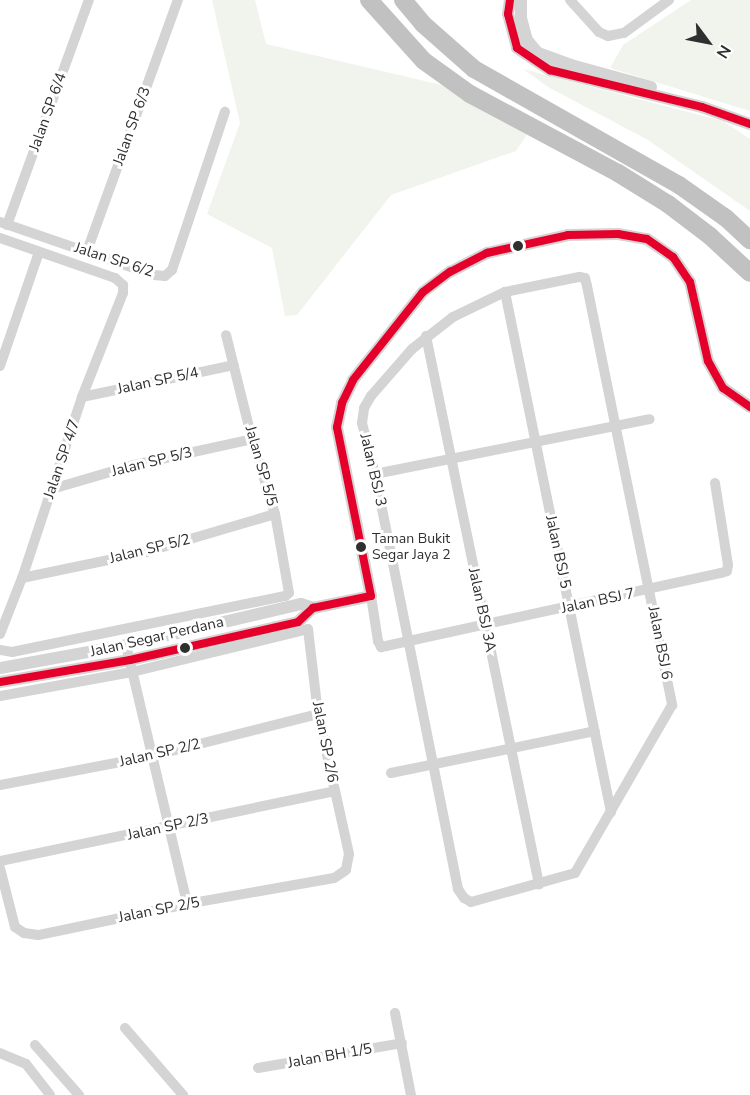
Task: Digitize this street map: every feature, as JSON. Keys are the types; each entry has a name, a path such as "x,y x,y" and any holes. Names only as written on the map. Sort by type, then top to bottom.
{"highway":[{"path":"403,0 423,24 474,69 680,185 726,218 750,240"},
{"path":"369,1 424,61 470,94 618,173 668,204 710,236 750,273"}],"street":[{"name":"Jalan SP 6/4","path":"4,224 89,0"},
{"name":"Jalan SP 6/3","path":"87,251 178,0"},
{"path":"510,0 508,14 518,48 550,69 710,109 750,124"},
{"path":"521,0 521,18 526,40 538,53 571,65 728,105 750,115"},
{"path":"570,0 599,32 608,36 624,33 669,0"},
{"name":"Jalan SP 6/2","path":"4,224 154,275 165,276 172,270 225,112"},
{"path":"371,596 337,427 342,403 352,380 423,292 450,272 478,258 528,243 568,235 618,234 647,239 673,257 690,282 708,361 723,388 750,407"},
{"path":"0,238 39,252 0,366"},
{"name":"Jalan SP 4/7","path":"0,634 22,578 82,397 123,293 123,285 115,278 39,252"},
{"name":"Jalan BSJ 3","path":"464,898 458,889 375,474 362,423 364,408 378,388 426,336 453,317 505,292 579,277 585,278"},
{"name":"Jalan BSJ 6","path":"464,898 471,902 575,873 672,705 585,278"},
{"name":"Jalan BSJ 5","path":"505,292 611,812"},
{"name":"Jalan SP 5/5","path":"0,650 12,652 285,596 290,591 275,514 252,439 226,334"},
{"name":"Jalan BSJ 3A","path":"426,336 539,884"},
{"name":"Jalan SP 5/4","path":"82,397 234,365"},
{"path":"375,474 650,418"},
{"name":"Jalan SP 5/3","path":"52,489 134,465 252,439"},
{"name":"Jalan BSJ 7","path":"371,596 381,647 649,590 726,571 728,565 714,483"},
{"name":"Jalan SP 5/2","path":"22,578 146,552 275,514"},
{"name":"Jalan Segar Perdana","path":"0,681 131,666 298,622 314,608 371,596"},
{"name":"Jalan Segar Perdana","path":"0,668 126,645 302,604 314,608"},
{"name":"Jalan SP 2/6","path":"131,666 308,629 318,714 349,854"},
{"path":"126,645 187,904"},
{"path":"0,696 131,666"},
{"name":"Jalan SP 2/2","path":"0,785 152,756 318,714"},
{"path":"391,772 595,731"},
{"name":"Jalan SP 2/3","path":"0,861 335,791"},
{"name":"Jalan SP 2/5","path":"0,868 15,927 24,933 38,935 187,904 334,878 346,870 349,854"},
{"path":"395,1013 411,1095"},
{"path":"125,1028 183,1095"},
{"name":"Jalan BH 1/5","path":"258,1068 402,1043"},
{"path":"34,1045 79,1095"},
{"path":"0,1053 26,1064 50,1095"}],"shaded area":[{"path":"212,0 255,0 266,44 442,85 527,135 516,151 391,195 297,315 285,316 272,248 207,214 240,123"},
{"path":"691,0 750,0 750,111 610,68 623,45"},
{"path":"523,69 723,121 750,139 750,211 648,140 548,87"}],"transit line":[{"path":"510,0 508,14 517,48 550,70 702,107 750,124"},
{"path":"0,682 130,660 298,622 313,608 371,596 337,427 342,403 353,380 423,292 450,272 487,253 568,235 618,234 647,239 673,257 690,282 708,361 723,388 750,407"}],"place":[{"name":"Taman Bukit Segar Jaya 2","path":"361,547"}]}
